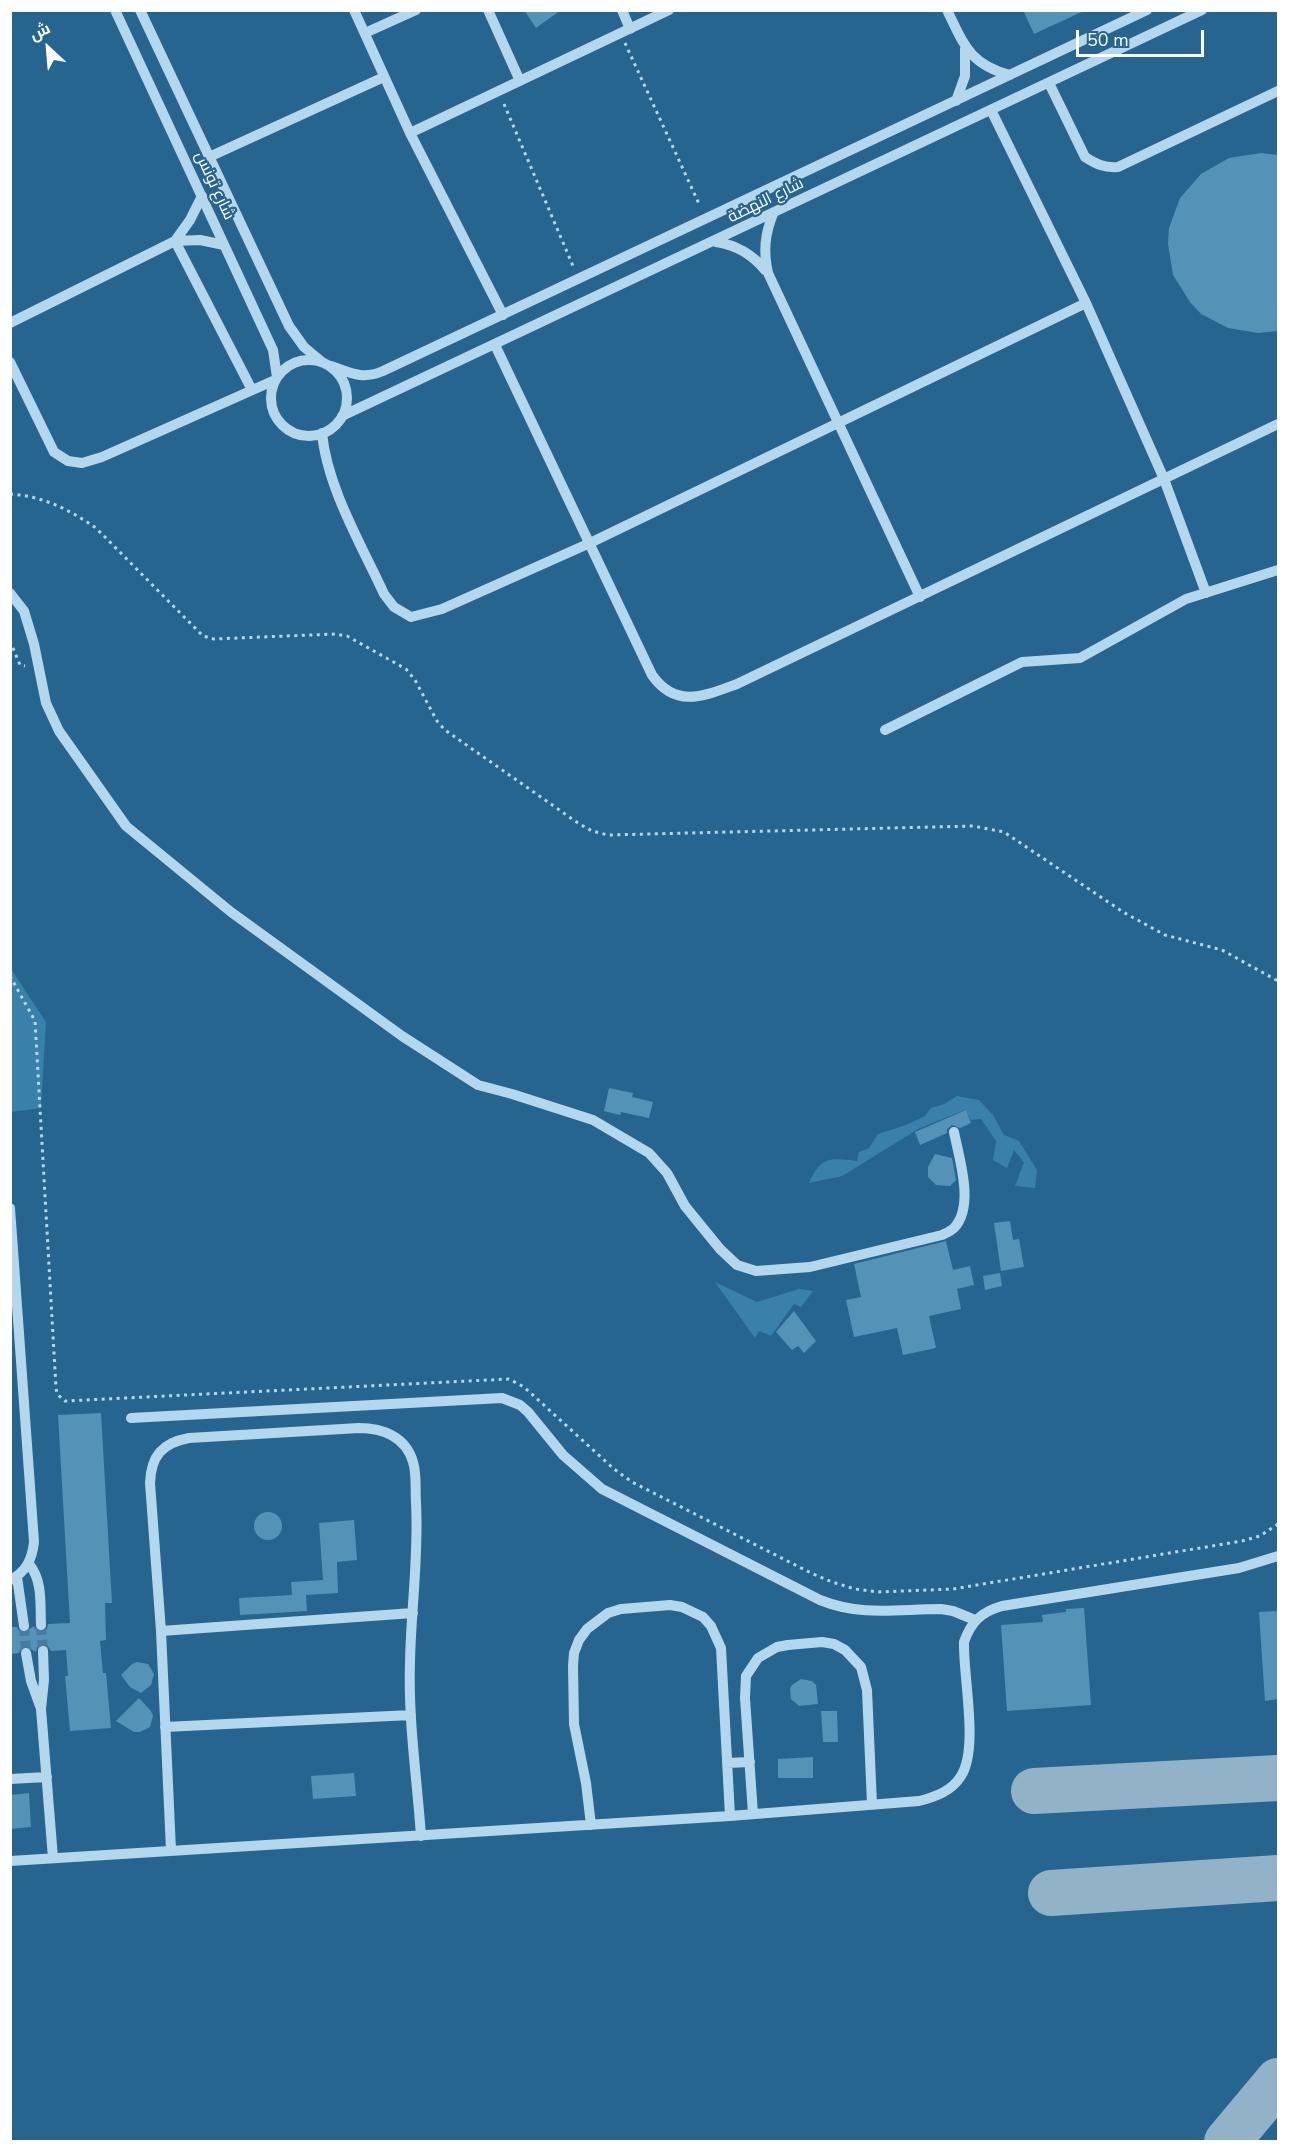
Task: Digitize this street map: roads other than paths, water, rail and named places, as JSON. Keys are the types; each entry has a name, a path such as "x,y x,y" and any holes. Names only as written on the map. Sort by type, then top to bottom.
{"street":[{"name":"شارع تونس","path":"115,10 273,350 276,379"},
{"name":"شارع تونس","path":"140,10 289,326 304,347 326,364"},
{"path":"354,10 410,133 503,315"},
{"path":"365,33 416,10"},
{"path":"488,10 520,81"},
{"path":"622,10 626,31"},
{"path":"410,133 669,10"},
{"path":"947,10 966,49 981,63 1010,75"},
{"name":"شارع النهضة","path":"326,364 360,376 374,375 1148,10"},
{"name":"شارع النهضة","path":"342,416 716,242 1202,10"},
{"path":"956,101 965,76 966,49"},
{"path":"208,157 384,77"},
{"path":"1049,83 1085,157 1095,164 1108,167 1118,167 1278,91"},
{"path":"991,110 1086,303 1164,479 1206,592"},
{"path":"175,241 190,220 202,196"},
{"path":"773,214 765,237 765,261 768,273 920,597"},
{"path":"10,323 175,241 200,240 224,244"},
{"path":"175,241 252,390"},
{"path":"716,242 740,248 768,273"},
{"path":"322,433 324,451 334,484 384,594 394,607 411,618 442,609 590,543 1086,303"},
{"path":"495,345 652,675 659,685 682,697 704,696 737,684 1278,424"},
{"path":"10,362 54,452 68,461 82,463 102,457 276,379 292,364 312,360 326,364 343,380 346,389 346,408 337,423 322,433 314,435 295,433 280,423 272,407 272,389 276,379"},
{"path":"885,730 1022,662 1080,658 1186,599 1278,570"},
{"path":"10,593 24,611 46,704 59,731 126,826 231,912 402,1036 478,1084 593,1120 649,1153 667,1173 685,1206 720,1250 737,1265 756,1271 810,1267 942,1235 954,1228 963,1213 964,1183 954,1132"},
{"path":"10,1208 34,1542 29,1564 14,1578 24,1626"},
{"path":"130,1418 502,1398 528,1412 569,1462 602,1489 820,1600 840,1608 862,1612 941,1609 975,1620"},
{"path":"171,1850 161,1630 150,1469 155,1457 164,1447 189,1438 373,1428 398,1439 407,1449 413,1461 415,1474 417,1549 410,1664 411,1715 421,1836"},
{"path":"10,1861 730,1816 919,1801 935,1797 950,1788 962,1776 968,1760 970,1743 964,1642 975,1620 987,1610 1239,1568 1278,1556"},
{"path":"29,1564 39,1584 41,1625"},
{"path":"591,1825 586,1783 574,1724 574,1653 587,1629 608,1613 621,1609 676,1606 693,1611 711,1626 721,1648 730,1816"},
{"path":"161,1630 413,1613"},
{"path":"753,1814 744,1687 751,1666 758,1658 777,1647 822,1642 834,1644 854,1657 865,1678 872,1804"},
{"path":"43,1651 44,1680 41,1709 53,1858"},
{"path":"26,1653 31,1681 41,1709"},
{"path":"165,1727 411,1715"},
{"path":"727,1763 750,1762"},
{"path":"10,1779 46,1777"}],"tunnel":[{"path":"41,1625 43,1651"},
{"path":"24,1626 26,1653"}]}
